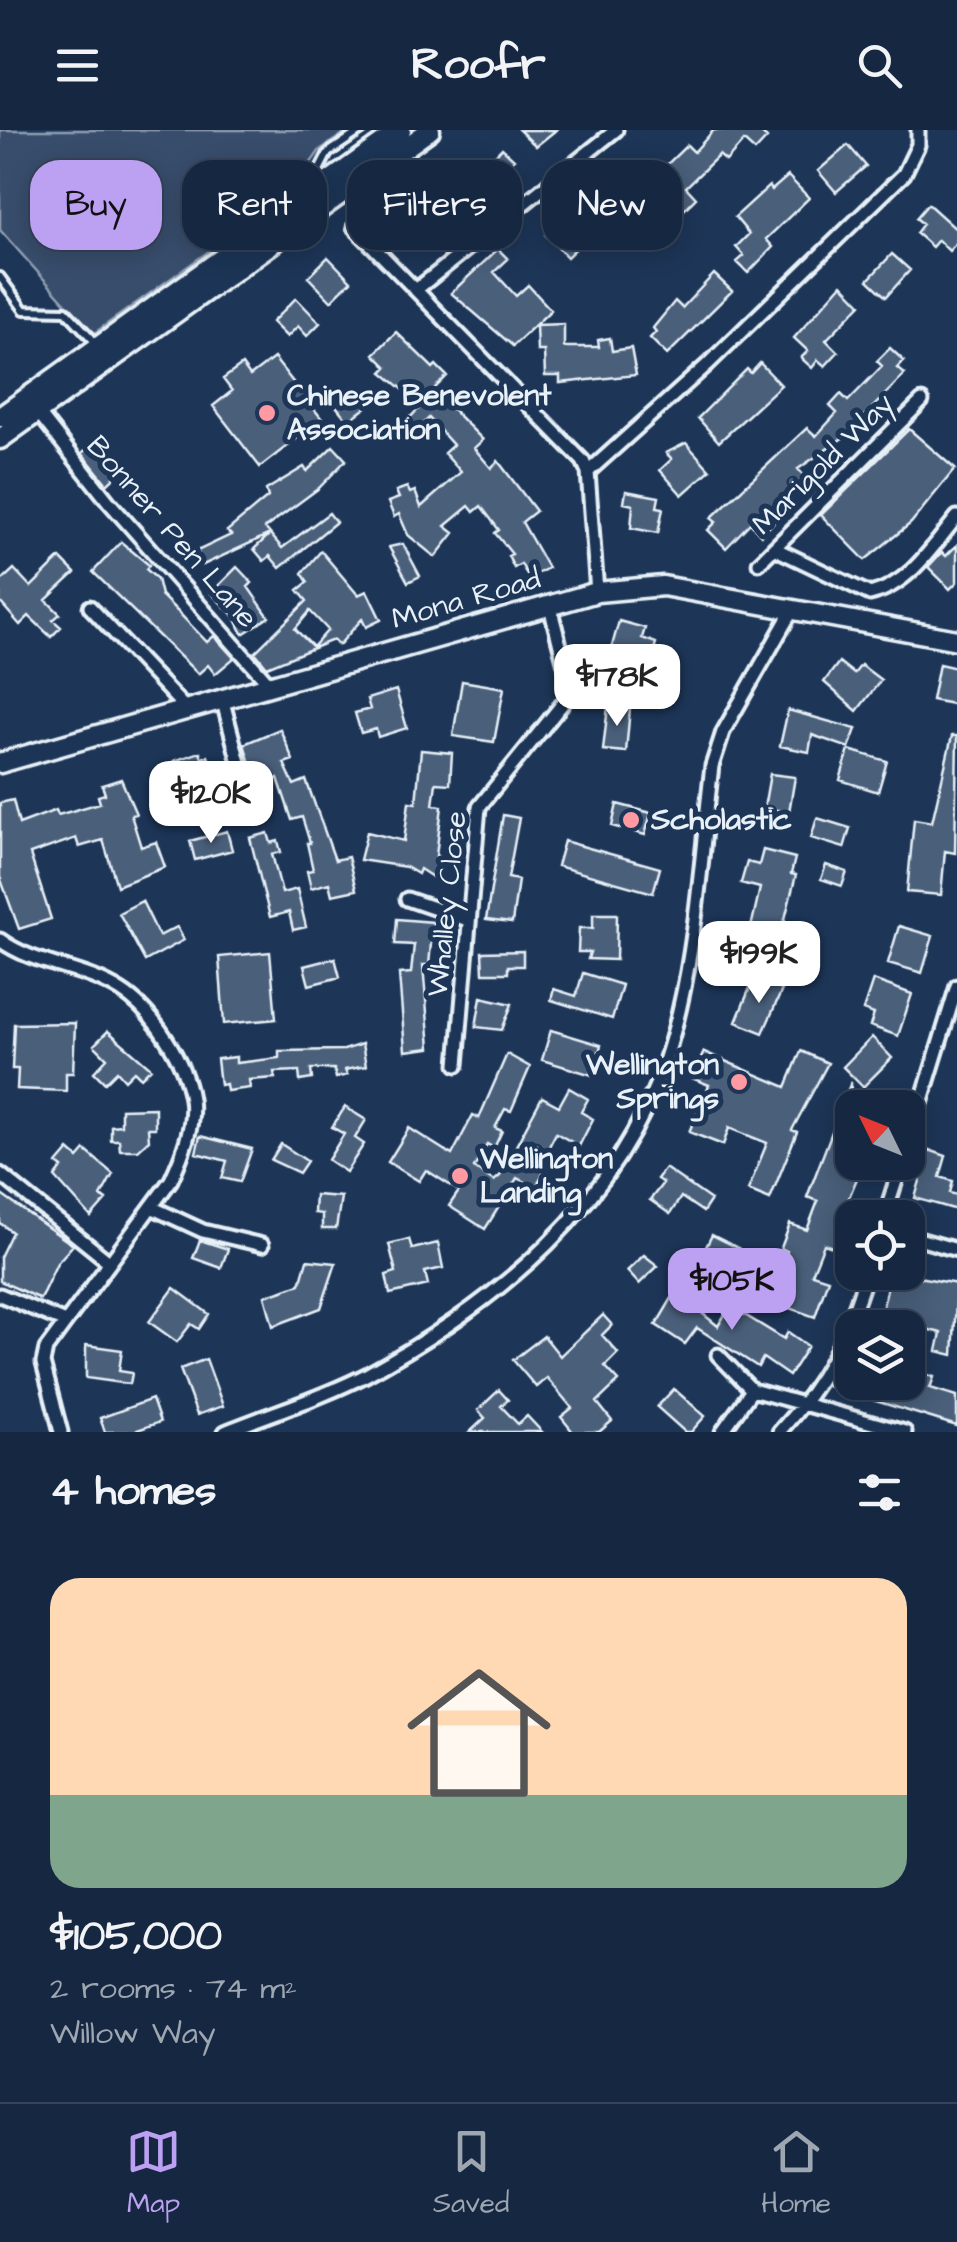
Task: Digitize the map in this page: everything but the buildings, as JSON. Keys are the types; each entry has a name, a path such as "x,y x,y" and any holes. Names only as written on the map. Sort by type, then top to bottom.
{"main road":[{"path":"327,183 401,130"},
{"path":"0,438 430,130"},
{"path":"0,416 233,250"},
{"name":"Mona Road","path":"0,763 597,592 663,586 957,640"}],"street":[{"path":"417,289 616,130"},
{"path":"588,472 707,365 904,174 918,145 918,130"},
{"path":"377,250 574,450 588,472 597,592"},
{"name":"Marigold Way","path":"759,562 922,401"},
{"name":"Bonner Pen Lane","path":"37,410 108,501 270,684"},
{"path":"774,548 870,594 881,591 920,563 957,517"},
{"name":"Whalley Close","path":"456,1065 483,797 572,692 549,604"},
{"path":"90,607 186,709"},
{"path":"225,1432 363,1376 440,1330 516,1276 554,1240 614,1166 666,1059 684,988 712,766 723,732 794,609"},
{"path":"222,698 251,808"},
{"path":"406,899 468,920"},
{"path":"0,940 119,989 154,1023 175,1057 192,1100 184,1152 172,1180 46,1350 43,1363 61,1432"},
{"path":"925,1090 957,986"},
{"path":"0,1174 110,1262"},
{"path":"151,1207 203,1231 262,1245"},
{"path":"925,1241 957,1250"},
{"path":"779,1432 833,1363 859,1290"},
{"path":"0,1295 64,1322"},
{"path":"718,1355 752,1390 905,1432"},
{"path":"722,1432 752,1390"}],"lane":[{"path":"324,160 328,153 362,130"},
{"path":"0,276 24,310 35,314 66,311 98,345"}],"shaded area":[{"path":"0,130 349,130 320,150 313,160 182,160 182,250 211,250 93,334 0,230"}],"place":[{"name":"Chinese Benevolent Association","path":"267,413"},
{"name":"Scholastic","path":"631,820"},
{"name":"Wellington Springs","path":"739,1082"},
{"name":"Wellington Landing","path":"460,1176"}]}
